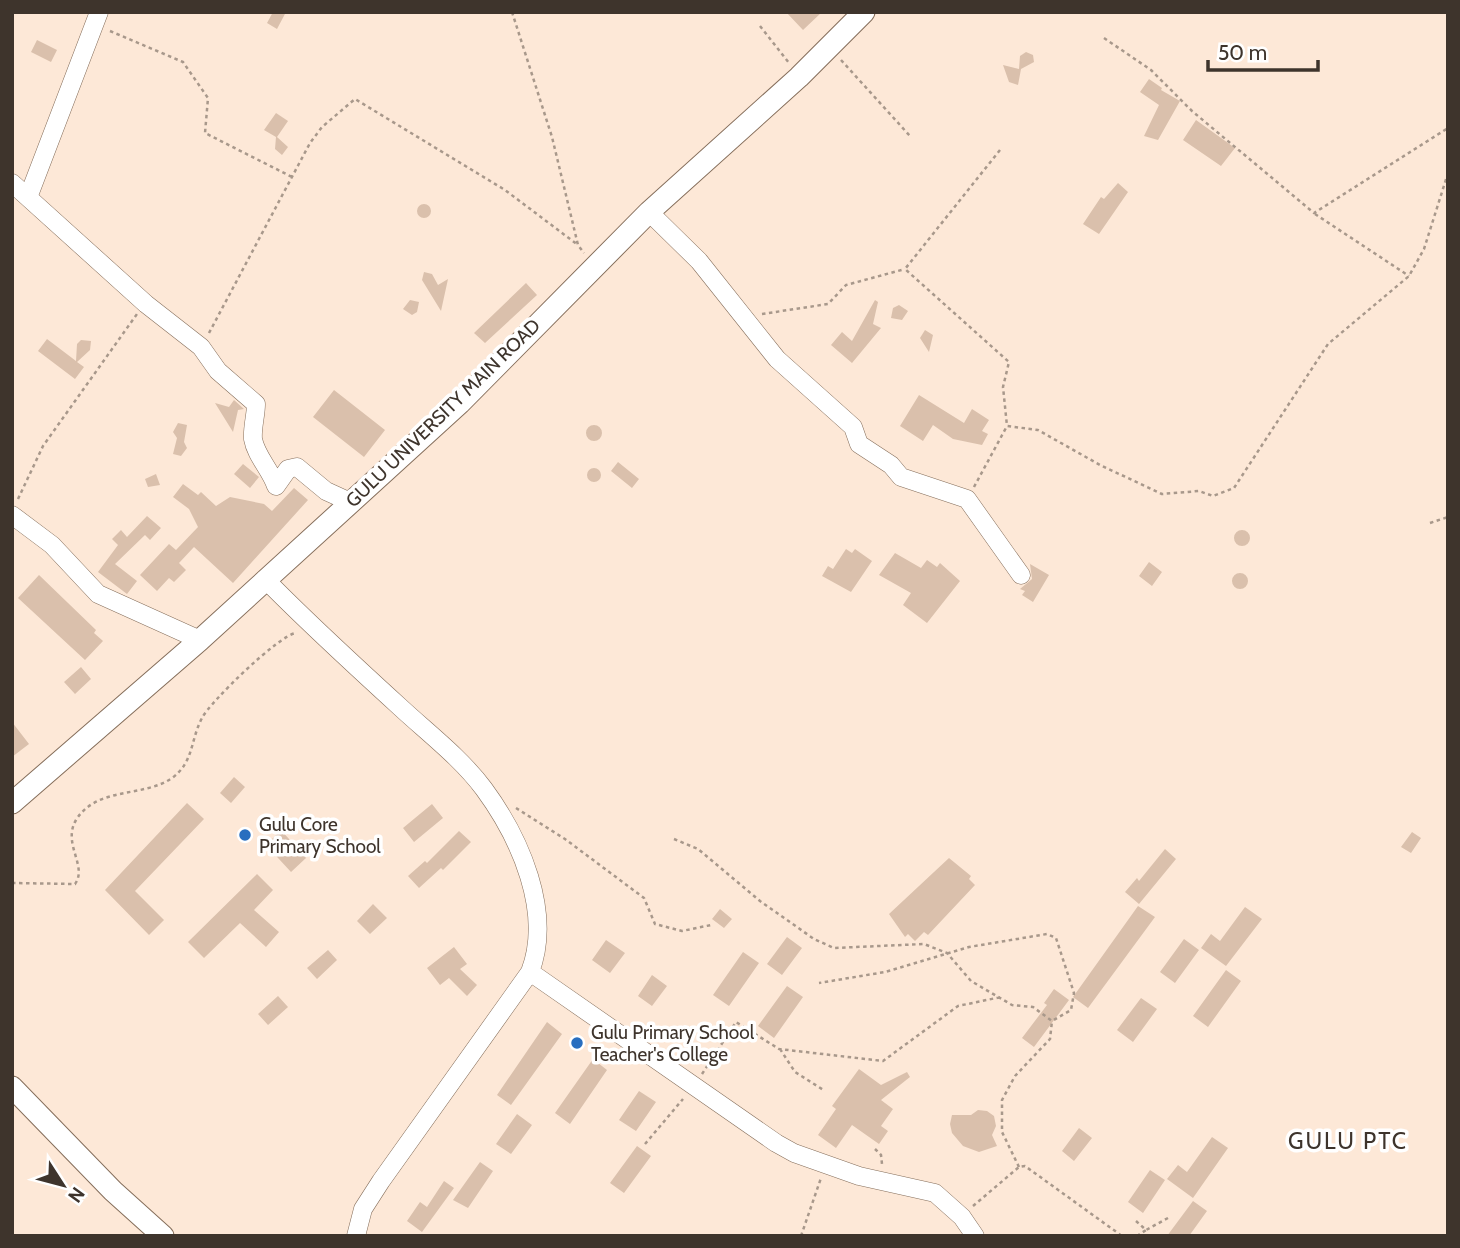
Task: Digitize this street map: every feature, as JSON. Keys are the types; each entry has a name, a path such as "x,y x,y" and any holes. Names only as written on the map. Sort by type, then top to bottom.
{"street":[{"name":"GULU UNIVERSITY MAIN ROAD","path":"12,803 200,640 460,403 649,212 799,77 864,12"},
{"path":"29,195 97,18"},
{"path":"12,183 29,195 146,304 201,347 218,372 256,404 253,438 262,461 272,471 276,486 288,469 297,467 326,491 350,502"},
{"path":"649,212 699,261 777,359 853,426 859,444 891,465 901,477 967,499 1021,575"},
{"path":"15,508 98,594 200,640"},
{"path":"265,579 317,632 449,751 483,788 519,853 539,917 537,954 530,972 381,1181 363,1209 356,1236"},
{"path":"530,972 776,1143 824,1165 859,1176 923,1188 946,1200 975,1236"},
{"path":"12,1087 113,1191 163,1236"}],"path":[{"path":"512,12 552,137 578,245"},
{"path":"97,18 183,62 208,98 205,132 292,177"},
{"path":"760,26 799,77"},
{"path":"1104,38 1151,70 1192,111 1314,214 1409,276"},
{"path":"830,47 910,136"},
{"path":"201,347 292,177 322,127 355,99 505,190 578,245 593,267"},
{"path":"1314,214 1447,129"},
{"path":"745,316 828,304 846,285 905,269 1000,150"},
{"path":"1007,426 1038,430 1161,494 1199,491 1213,496 1234,488 1328,344 1409,276 1424,248 1448,173"},
{"path":"905,269 1009,362 1003,387 1007,426 967,499"},
{"path":"15,508 43,446 86,383 115,347 122,331 146,304"},
{"path":"1430,523 1448,517"},
{"path":"12,883 75,884 78,880 78,857 71,845 71,831 88,805 168,780 184,769 202,717 254,662 288,634 317,632"},
{"path":"507,803 565,839 644,898 655,924 682,931 711,925"},
{"path":"674,839 698,849 760,901 788,918 814,939 834,948 924,944 947,953 971,981 1012,1005 1033,1007 1052,1021"},
{"path":"819,983 884,972 947,953 1047,934 1054,936 1073,993 1070,1010 1052,1021"},
{"path":"735,1023 779,1049 883,1061 957,1006 1001,997"},
{"path":"1019,1167 1002,1132 1002,1100 1015,1076 1050,1040 1052,1021"},
{"path":"779,1049 795,1072 825,1091"},
{"path":"802,1236 816,1199 824,1165"},
{"path":"962,1217 1019,1167 1025,1166 1122,1236"},
{"path":"1137,1236 1168,1218"},
{"path":"1136,1221 1146,1230"}],"building":[{"path":"273,12 286,12 277,29 267,23"},
{"path":"786,12 822,12 803,30"},
{"path":"37,40 57,50 51,62 31,52"},
{"path":"1026,52 1033,55 1034,62 1021,69 1018,85 1009,82 1003,65 1019,69 1020,56"},
{"path":"1149,79 1180,101 1158,140 1144,136 1159,105 1140,92"},
{"path":"276,113 288,121 277,137 288,147 282,155 275,149 276,137 264,130"},
{"path":"1196,120 1235,148 1221,166 1183,140"},
{"path":"1118,183 1128,192 1099,234 1083,224 1101,197 1104,199"},
{"path":"421,204 427,204 431,211 427,218 421,218 417,214 417,208"},
{"path":"424,272 432,274 438,285 448,279 441,311 422,280"},
{"path":"526,283 537,295 485,343 474,333"},
{"path":"410,300 419,302 417,312 412,315 403,309"},
{"path":"875,300 878,302 873,324 881,328 852,363 831,345 842,332 852,341"},
{"path":"899,305 908,311 902,320 891,318 893,308"},
{"path":"925,330 933,335 929,352 920,338"},
{"path":"47,339 76,361 77,344 81,340 91,341 90,350 77,362 84,367 75,379 38,351"},
{"path":"334,390 385,430 364,457 313,417"},
{"path":"919,395 964,423 972,409 989,420 982,431 988,434 982,445 953,439 933,425 923,441 900,426"},
{"path":"234,400 244,409 238,410 233,432 215,403 229,407"},
{"path":"178,423 187,425 184,442 187,448 181,456 173,454 177,438 173,432"},
{"path":"591,425 597,425 602,433 600,439 591,441 586,436 586,430"},
{"path":"618,462 639,479 632,488 611,471"},
{"path":"243,464 259,477 250,488 234,474"},
{"path":"591,468 597,468 601,475 597,482 591,482 587,478 587,472"},
{"path":"156,474 160,485 148,487 145,479"},
{"path":"183,484 198,495 201,492 216,506 230,497 264,504 272,511 294,488 308,500 233,583 194,547 179,563 186,570 174,582 169,578 157,591 140,575 169,544 176,550 198,527 189,509 173,497"},
{"path":"147,516 161,528 150,540 145,535 115,564 137,581 127,594 98,572 118,545 112,539 121,530 127,537"},
{"path":"1242,530 1250,538 1242,546 1234,538"},
{"path":"846,549 852,553 855,549 872,561 851,592 822,576 828,566 833,569"},
{"path":"895,553 921,568 927,560 937,567 940,563 960,581 927,623 903,605 911,593 879,575"},
{"path":"1149,562 1162,572 1152,586 1139,576"},
{"path":"1030,564 1049,575 1033,602 1022,595 1025,591 1020,589 1032,579"},
{"path":"1240,573 1246,575 1246,587 1240,589 1234,587 1232,581 1234,575"},
{"path":"39,575 96,630 94,633 103,641 85,660 18,598"},
{"path":"81,667 91,679 75,694 64,682"},
{"path":"12,722 29,744 12,757"},
{"path":"234,777 245,787 231,803 220,793"},
{"path":"187,803 204,819 135,891 164,920 149,935 105,890"},
{"path":"432,804 443,818 414,842 403,828"},
{"path":"281,830 306,858 291,872 266,845"},
{"path":"459,831 471,842 443,870 441,868 419,888 408,876 425,861 427,863"},
{"path":"1412,832 1421,838 1411,853 1401,847"},
{"path":"1165,849 1176,859 1139,904 1125,892 1137,878 1139,881"},
{"path":"949,858 971,876 969,879 975,885 928,935 924,932 915,941 908,934 905,937 889,914"},
{"path":"257,874 273,890 254,910 279,932 266,947 240,923 204,958 188,942"},
{"path":"373,904 387,918 370,934 357,921"},
{"path":"1138,906 1155,917 1088,1008 1073,997"},
{"path":"1245,907 1262,919 1226,966 1201,948 1211,934 1220,941"},
{"path":"720,909 732,919 724,928 712,919"},
{"path":"787,937 802,948 782,975 767,964"},
{"path":"1184,939 1199,950 1175,983 1160,972"},
{"path":"606,940 625,953 610,973 592,960"},
{"path":"454,947 467,964 460,969 477,985 467,996 449,978 440,985 427,968"},
{"path":"328,950 337,960 317,979 307,968"},
{"path":"743,952 759,963 729,1006 713,995"},
{"path":"1226,970 1241,981 1208,1027 1193,1016"},
{"path":"652,975 667,986 652,1006 638,996"},
{"path":"787,986 803,997 774,1038 758,1026"},
{"path":"1054,989 1069,1000 1034,1047 1022,1038 1047,1005 1044,1003"},
{"path":"278,996 288,1007 268,1025 258,1014"},
{"path":"1141,998 1157,1009 1133,1042 1117,1030"},
{"path":"547,1022 562,1034 511,1105 497,1095"},
{"path":"593,1059 607,1070 570,1124 555,1113"},
{"path":"859,1069 881,1085 907,1072 910,1077 881,1100 893,1109 881,1126 888,1131 879,1144 852,1125 836,1148 818,1135 836,1109 832,1106"},
{"path":"639,1091 656,1102 636,1131 619,1120"},
{"path":"978,1110 987,1111 994,1116 996,1126 992,1135 997,1146 979,1152 963,1146 952,1133 950,1124 952,1115 971,1115"},
{"path":"517,1114 532,1125 511,1154 496,1144"},
{"path":"1079,1128 1092,1138 1074,1161 1062,1151"},
{"path":"1212,1137 1228,1148 1193,1198 1167,1179 1178,1165 1187,1172"},
{"path":"637,1146 651,1156 624,1193 610,1183"},
{"path":"480,1162 493,1171 468,1208 453,1200"},
{"path":"1150,1170 1165,1180 1143,1213 1128,1202"},
{"path":"444,1181 454,1188 422,1232 407,1221 420,1202 427,1207"},
{"path":"1193,1201 1207,1211 1189,1236 1167,1236"}],"place":[{"name":"Gulu Core Primary School","path":"245,835"},
{"name":"Gulu Primary School Teacher's College","path":"577,1043"}],"district":[{"name":"GULU PTC","path":"1348,1141"}]}
